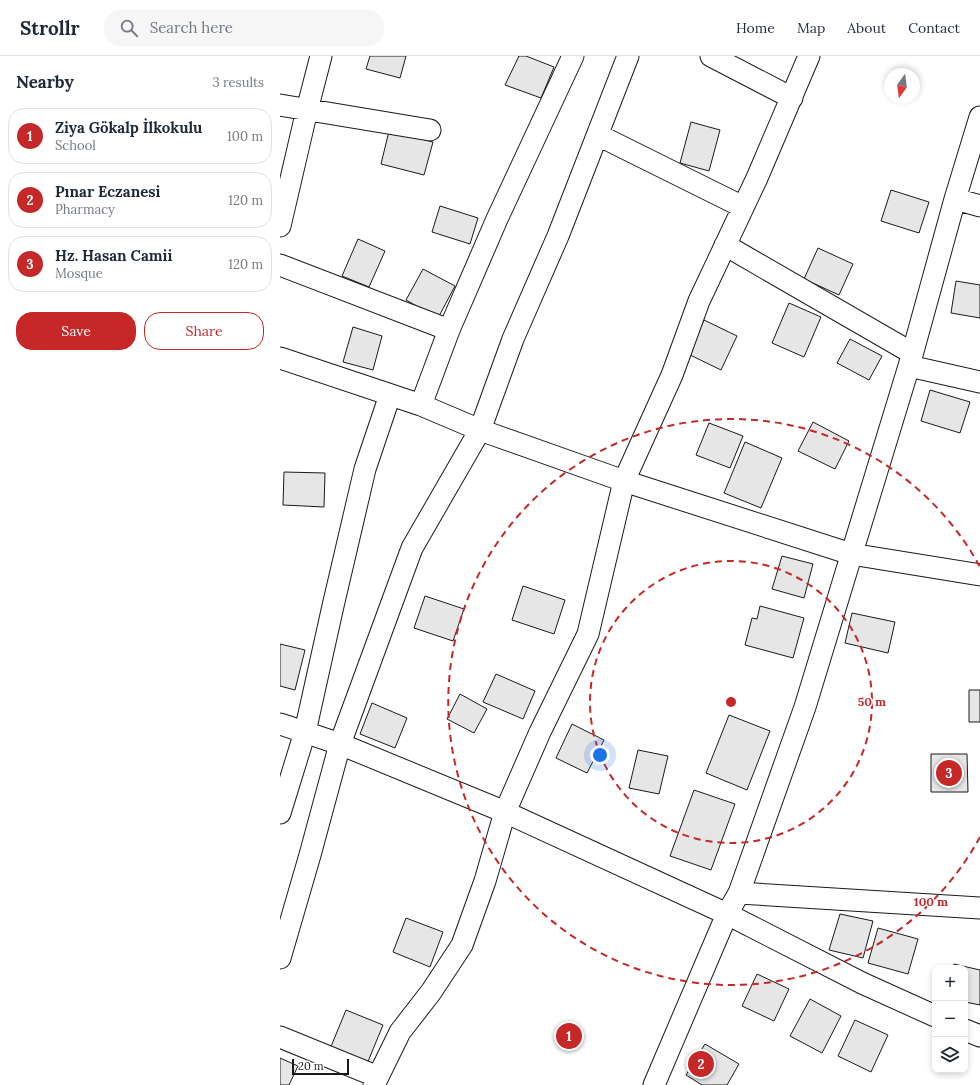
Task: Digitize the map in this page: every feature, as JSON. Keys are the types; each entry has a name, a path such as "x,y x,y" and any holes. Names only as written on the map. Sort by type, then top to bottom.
{"street":[{"path":"280,226 321,56"},
{"path":"421,405 449,330 497,219 573,56"},
{"path":"280,958 310,856 340,744 412,548 480,430 513,339 558,236 628,56"},
{"path":"711,56 792,98"},
{"path":"280,1037 376,1081 400,1032 431,992 462,946 485,881 505,812 540,732 588,634 624,480 672,375 698,302 744,207 809,56"},
{"path":"280,105 430,130"},
{"path":"657,1083 727,914 739,893 805,707 910,359 955,199 980,117"},
{"path":"598,135 744,207"},
{"path":"955,199 980,206"},
{"path":"725,245 910,359 980,382"},
{"path":"280,266 449,330"},
{"path":"280,358 421,405 480,430 624,480 851,554 980,575"},
{"path":"280,813 305,732 365,468 390,395"},
{"path":"280,724 340,744 505,812 727,914 862,983 932,1015"},
{"path":"739,893 980,908"},
{"path":"968,1031 980,1036"}],"building":[{"path":"370,56 406,56 400,78 366,69"},
{"path":"519,56 526,56 554,67 541,98 505,85"},
{"path":"691,122 720,130 709,171 680,163"},
{"path":"389,131 433,142 424,175 381,164"},
{"path":"891,190 929,202 919,233 881,221"},
{"path":"440,206 478,218 470,244 432,232"},
{"path":"358,239 385,251 369,287 342,276"},
{"path":"818,248 853,264 839,295 804,279"},
{"path":"423,269 455,286 438,318 406,300"},
{"path":"956,281 980,285 980,318 951,313"},
{"path":"789,303 821,317 804,357 772,343"},
{"path":"704,320 737,336 721,370 688,354"},
{"path":"353,327 382,336 373,370 343,362"},
{"path":"850,339 882,356 869,380 837,363"},
{"path":"930,390 970,402 960,433 921,421"},
{"path":"813,422 849,441 835,469 798,451"},
{"path":"709,423 743,436 730,468 696,455"},
{"path":"745,442 782,458 761,508 724,493"},
{"path":"284,472 325,473 324,507 283,505"},
{"path":"782,556 813,564 804,598 772,589"},
{"path":"523,586 565,600 554,634 512,620"},
{"path":"425,596 464,609 453,641 414,628"},
{"path":"760,606 804,618 793,658 745,645 752,618 757,619"},
{"path":"852,613 895,622 888,653 845,643"},
{"path":"280,644 305,650 295,690 280,686"},
{"path":"496,674 535,691 523,719 483,702"},
{"path":"969,690 980,690 980,722 969,722"},
{"path":"460,694 487,709 474,733 447,719"},
{"path":"372,703 407,718 395,748 360,734"},
{"path":"729,715 770,731 747,790 706,773"},
{"path":"572,724 604,740 587,773 556,758"},
{"path":"638,750 668,756 659,794 629,788"},
{"path":"931,754 967,754 968,792 931,792"},
{"path":"694,790 735,804 711,870 670,856"},
{"path":"840,914 873,921 863,958 829,950"},
{"path":"406,918 443,932 430,967 393,952"},
{"path":"878,928 918,939 908,974 868,963"},
{"path":"968,967 980,970 980,1005 968,1003"},
{"path":"757,974 789,989 774,1021 742,1006"},
{"path":"810,999 841,1016 822,1053 790,1036"},
{"path":"346,1010 383,1025 367,1064 330,1049"},
{"path":"855,1020 888,1035 871,1072 838,1056"},
{"path":"705,1044 739,1064 727,1085 702,1085 686,1075"},
{"path":"280,1058 298,1066 289,1085 280,1085"}],"place":[{"name":"Hz. Hasan Camii","path":"949,773"},
{"name":"Ziya Gökalp İlkokulu","path":"569,1036"},
{"name":"Pınar Eczanesi","path":"701,1064"}]}
